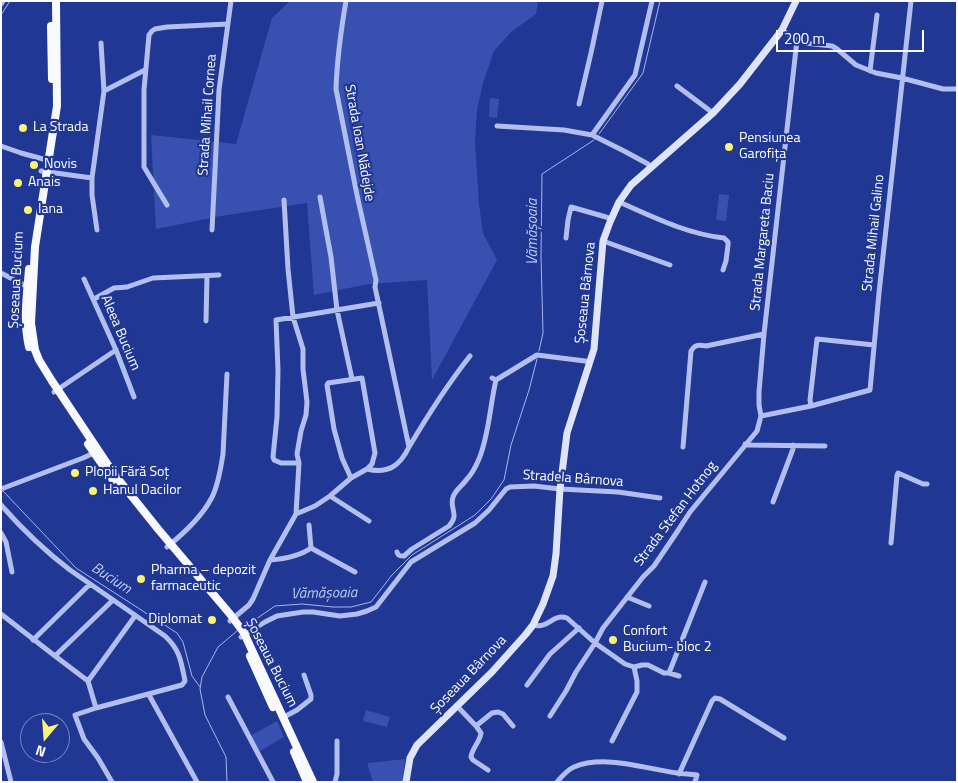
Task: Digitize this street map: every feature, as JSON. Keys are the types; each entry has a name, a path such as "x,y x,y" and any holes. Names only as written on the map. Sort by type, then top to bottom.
{"main road":[{"name":"Șoseaua Bucium","path":"44,171 43,159 52,88 51,1"},
{"name":"Șoseaua Bucium","path":"56,1 57,106 32,232 30,285 26,304 27,338 30,351 35,363 56,391 127,499 233,621 284,717 313,782"},
{"name":"Șoseaua Bârnova","path":"406,782 410,758 421,741 492,672 533,625 553,576 560,489 569,425 594,349 603,241 611,220 631,185 712,113 740,84 782,30 796,1"},
{"name":"Șoseaua Bucium","path":"242,635 307,782"}],"street":[{"name":"Strada Mihail Cornea","path":"212,230 219,90 231,1"},
{"name":"Strada Ioan Nădejde","path":"346,1 336,89 409,446"},
{"path":"579,104 602,1"},
{"path":"592,135 635,76 652,1"},
{"name":"Strada Mihail Galino","path":"810,406 870,390 910,1"},
{"path":"870,71 877,16"},
{"path":"167,205 144,167 145,70 149,35 152,30 167,26 228,24"},
{"path":"782,30 805,43 832,46 856,65 870,71 943,89 957,89"},
{"name":"Strada Margareta Baciu","path":"761,416 759,392 764,334 797,40"},
{"path":"97,230 92,195 92,178 104,91 101,43"},
{"path":"104,91 145,70"},
{"path":"677,86 712,113"},
{"path":"497,126 564,130 592,135 648,164 650,167"},
{"path":"1,146 43,159"},
{"path":"44,171 92,178"},
{"path":"320,197 331,257 337,310 352,379"},
{"path":"233,621 253,599 270,560 296,514 300,463 297,454 307,402 303,369 303,348 293,317 284,200"},
{"path":"620,202 675,226 707,236 724,238 728,245 724,270"},
{"path":"566,238 571,207 611,220"},
{"path":"603,241 670,265"},
{"path":"1,273 24,285 30,285"},
{"path":"94,299 114,288 127,287 153,278 219,275"},
{"path":"206,321 207,276"},
{"name":"Aleea Bucium","path":"84,279 116,350 134,397"},
{"path":"300,463 281,463 274,460 273,457 277,417 276,320 379,303"},
{"path":"683,447 691,351 693,347 764,334"},
{"path":"761,416 810,406 817,339 874,346"},
{"path":"56,391 116,350"},
{"path":"397,552 400,556 404,556 452,523 455,516 453,497 456,490 473,472 480,456 487,427 494,379 537,355 590,362"},
{"path":"367,469 374,471 395,466 405,454 435,403 470,356"},
{"path":"168,546 196,520 212,498 223,454 227,374"},
{"path":"296,514 330,496 372,464 375,453 362,378 328,383 326,388 342,458 346,470 352,478"},
{"name":"Strada Stefan Hotnog","path":"550,716 595,643 602,628 654,566 690,512 756,431 761,416"},
{"path":"745,444 825,446"},
{"path":"773,502 793,449 792,446"},
{"path":"3,488 96,452"},
{"path":"891,543 898,473 923,484 928,484"},
{"name":"Stradela Bârnova","path":"242,635 277,616 313,612 340,616 367,611 376,606 411,562 475,523 510,487 534,486 618,492 660,498"},
{"path":"330,496 369,521"},
{"path":"1,505 13,519 58,561 165,636 178,652 185,681 182,685 75,715 84,739 112,782"},
{"path":"309,525 311,548"},
{"path":"1,533 6,542 12,572"},
{"path":"270,560 302,553 311,548"},
{"path":"311,548 355,572"},
{"path":"669,673 705,582"},
{"path":"33,640 90,584"},
{"path":"627,597 649,606"},
{"path":"55,656 113,600"},
{"path":"1,614 88,681 96,708"},
{"path":"88,681 135,616"},
{"path":"533,625 542,626 559,617 567,618 595,643 625,664 634,667 648,665 664,673 679,676"},
{"path":"527,685 550,654 579,628"},
{"path":"612,741 637,692 634,667"},
{"path":"284,717 311,699 304,675"},
{"path":"150,694 196,782"},
{"path":"228,697 273,782"},
{"path":"679,774 715,698 720,699 784,738"},
{"path":"457,706 481,733 471,757 488,770"},
{"path":"476,726 492,713 498,712 503,714 513,726"},
{"path":"335,782 338,741"},
{"path":"1,742 11,782"},
{"path":"557,782 564,774 581,765 620,763 679,774 696,775 695,782"}],"shaded area":[{"path":"290,1 538,1 536,14 511,32 494,51 483,83 477,110 475,142 479,204 483,233 497,260 432,380 427,280 369,284 314,295 307,203 221,216 156,229 151,135 236,144 272,18"},
{"path":"490,98 499,99 497,118 489,117"},
{"path":"719,194 729,195 726,221 716,220"},
{"path":"366,710 390,717 387,727 363,721"},
{"path":"277,721 284,737 260,751 250,736"},
{"path":"405,759 403,782 373,782 368,763"}],"waterway":[{"name":"Bucium","path":"1,15 10,1"},
{"name":"Vămășoaia","path":"599,134 643,73 660,1"},
{"name":"Vămășoaia","path":"539,351 543,333 541,256 542,174 594,140"},
{"name":"Vămășoaia","path":"243,628 275,606 302,604 351,607 371,602 392,575 412,555 475,515 491,499 504,480 511,445 537,359"},
{"name":"Bucium","path":"3,491 76,568 177,633 183,642 192,676 200,687"},
{"name":"Vămășoaia","path":"227,782 226,757 205,715 200,689 202,677 218,647 237,631"}],"place":[{"name":"La Strada","path":"23,128"},
{"name":"Pensiunea Garofița","path":"729,147"},
{"name":"Novis","path":"34,165"},
{"name":"Anais","path":"18,183"},
{"name":"Iana","path":"28,210"},
{"name":"Plopii Fără Soț","path":"75,473"},
{"name":"Hanul Dacilor","path":"93,491"},
{"name":"Pharma – depozit farmaceutic","path":"141,579"},
{"name":"Diplomat","path":"212,620"},
{"name":"Confort Bucium- bloc 2","path":"613,640"}]}
